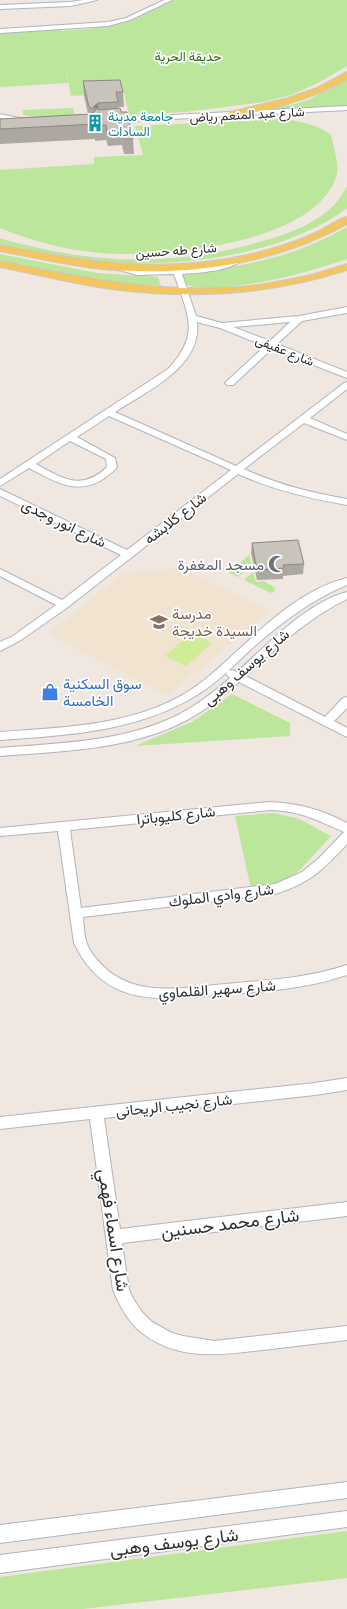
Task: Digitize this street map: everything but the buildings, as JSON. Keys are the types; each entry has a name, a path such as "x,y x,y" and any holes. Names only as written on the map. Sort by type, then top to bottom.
{"main road":[{"path":"233,114 264,108 298,98 325,87 347,75"},
{"name":"شارع طه حسين","path":"0,248 69,262 119,267 177,266 239,258 294,244 322,234 347,220"},
{"path":"0,264 102,284 139,289 184,291 237,289 275,285 310,278 347,267"}],"street":[{"path":"15,7 31,0"},
{"path":"0,7 77,4 94,0"},
{"path":"0,31 108,24 128,20 169,0"},
{"name":"شارع عبد المنعم رياض","path":"347,108 333,111 107,123 233,114 333,111 347,113"},
{"path":"0,110 34,121 0,116"},
{"path":"119,267 136,272 177,271 226,266 234,263 239,258"},
{"path":"0,483 177,365 190,348 194,333 184,291 177,271"},
{"path":"194,333 223,326 299,319 347,310"},
{"path":"191,317 223,326"},
{"path":"230,383 299,319"},
{"name":"شارع عفيفى","path":"223,326 347,375"},
{"name":"شارع كلابشه","path":"0,647 30,631 347,385"},
{"path":"108,412 267,483 291,491 347,502"},
{"path":"303,419 347,437"},
{"path":"29,464 67,483 78,485 92,483 109,471 112,467 110,458 70,437"},
{"name":"شارع انور وجدى","path":"0,492 128,555"},
{"path":"0,572 64,604"},
{"name":"شارع يوسف وهبى","path":"0,736 87,729 132,720 154,713 180,701 206,684 293,608 321,592 347,581"},
{"name":"شارع يوسف وهبى","path":"0,752 100,744 146,733 174,722 194,711 238,678 296,623 321,607 347,595"},
{"path":"222,669 347,733"},
{"path":"326,722 347,701"},
{"name":"شارع كليوباترا","path":"0,832 280,806 300,808 320,814 347,829"},
{"name":"شارع سهير القلماوي","path":"63,826 80,943 86,956 95,968 122,986 145,993 157,994 298,983 326,977 347,970"},
{"name":"شارع وادي الملوك","path":"76,913 275,889 286,886 312,873 347,836"},
{"name":"شارع نجيب الريحانى","path":"0,1123 315,1090 347,1084"},
{"name":"شارع اسماء فهمي","path":"96,1113 121,1290 126,1302 141,1322 161,1337 173,1342 214,1348 347,1333"},
{"name":"شارع محمد حسنين","path":"114,1237 347,1209"},
{"name":"شارع يوسف وهبى","path":"0,1534 347,1490"},
{"name":"شارع يوسف وهبى","path":"0,1564 347,1519"}],"shaded area":[{"name":"مدرسة السيدة خديجة","path":"180,568 270,611 167,696 48,633 124,573"}],"green space":[{"name":"حديقة الحرية","path":"174,0 347,0 347,66 318,83 291,95 263,102 185,112 129,115 124,93 71,96 65,64 68,83 0,87 0,31 64,28 61,31 87,29 123,23 133,20"},
{"path":"347,79 347,107 259,111 295,104 310,99"},
{"path":"73,108 76,120 55,120 23,115 23,110"},
{"path":"284,119 303,122 321,128 331,135 337,160 337,174 324,198 300,217 269,232 234,242 196,249 159,253 126,254 87,252 61,247 36,241 0,228 0,170 94,164 94,157 143,155 135,126"},
{"path":"347,186 347,208 320,225 290,239 257,249 222,256 187,261 118,263 65,257 0,244 0,238 64,253 121,259 178,258 206,254 235,249 263,241 308,224 324,214 333,206"},
{"path":"347,227 347,259 295,275 269,281 221,288 201,288 187,285 182,278 184,274 227,268 268,259 327,238"},
{"path":"0,254 97,273 158,277 161,286 97,281 0,261"},
{"path":"249,555 252,565 238,577 229,573"},
{"path":"253,572 256,582 264,581 275,588 275,591 271,593 244,580"},
{"path":"191,633 212,643 186,666 165,656"},
{"path":"232,694 290,723 290,736 135,746 192,722"},
{"path":"274,813 299,819 331,836 299,871 280,884 251,889 235,816"},
{"path":"347,1531 347,1578 83,1609 0,1609 0,1577"}],"place":[{"name":"جامعة مدينة السادات","path":"95,123"},
{"name":"مسجد المغفرة","path":"277,564"},
{"name":"مدرسة السيدة خديجة","path":"159,622"},
{"name":"سوق السكنية الخامسة","path":"50,692"}]}
